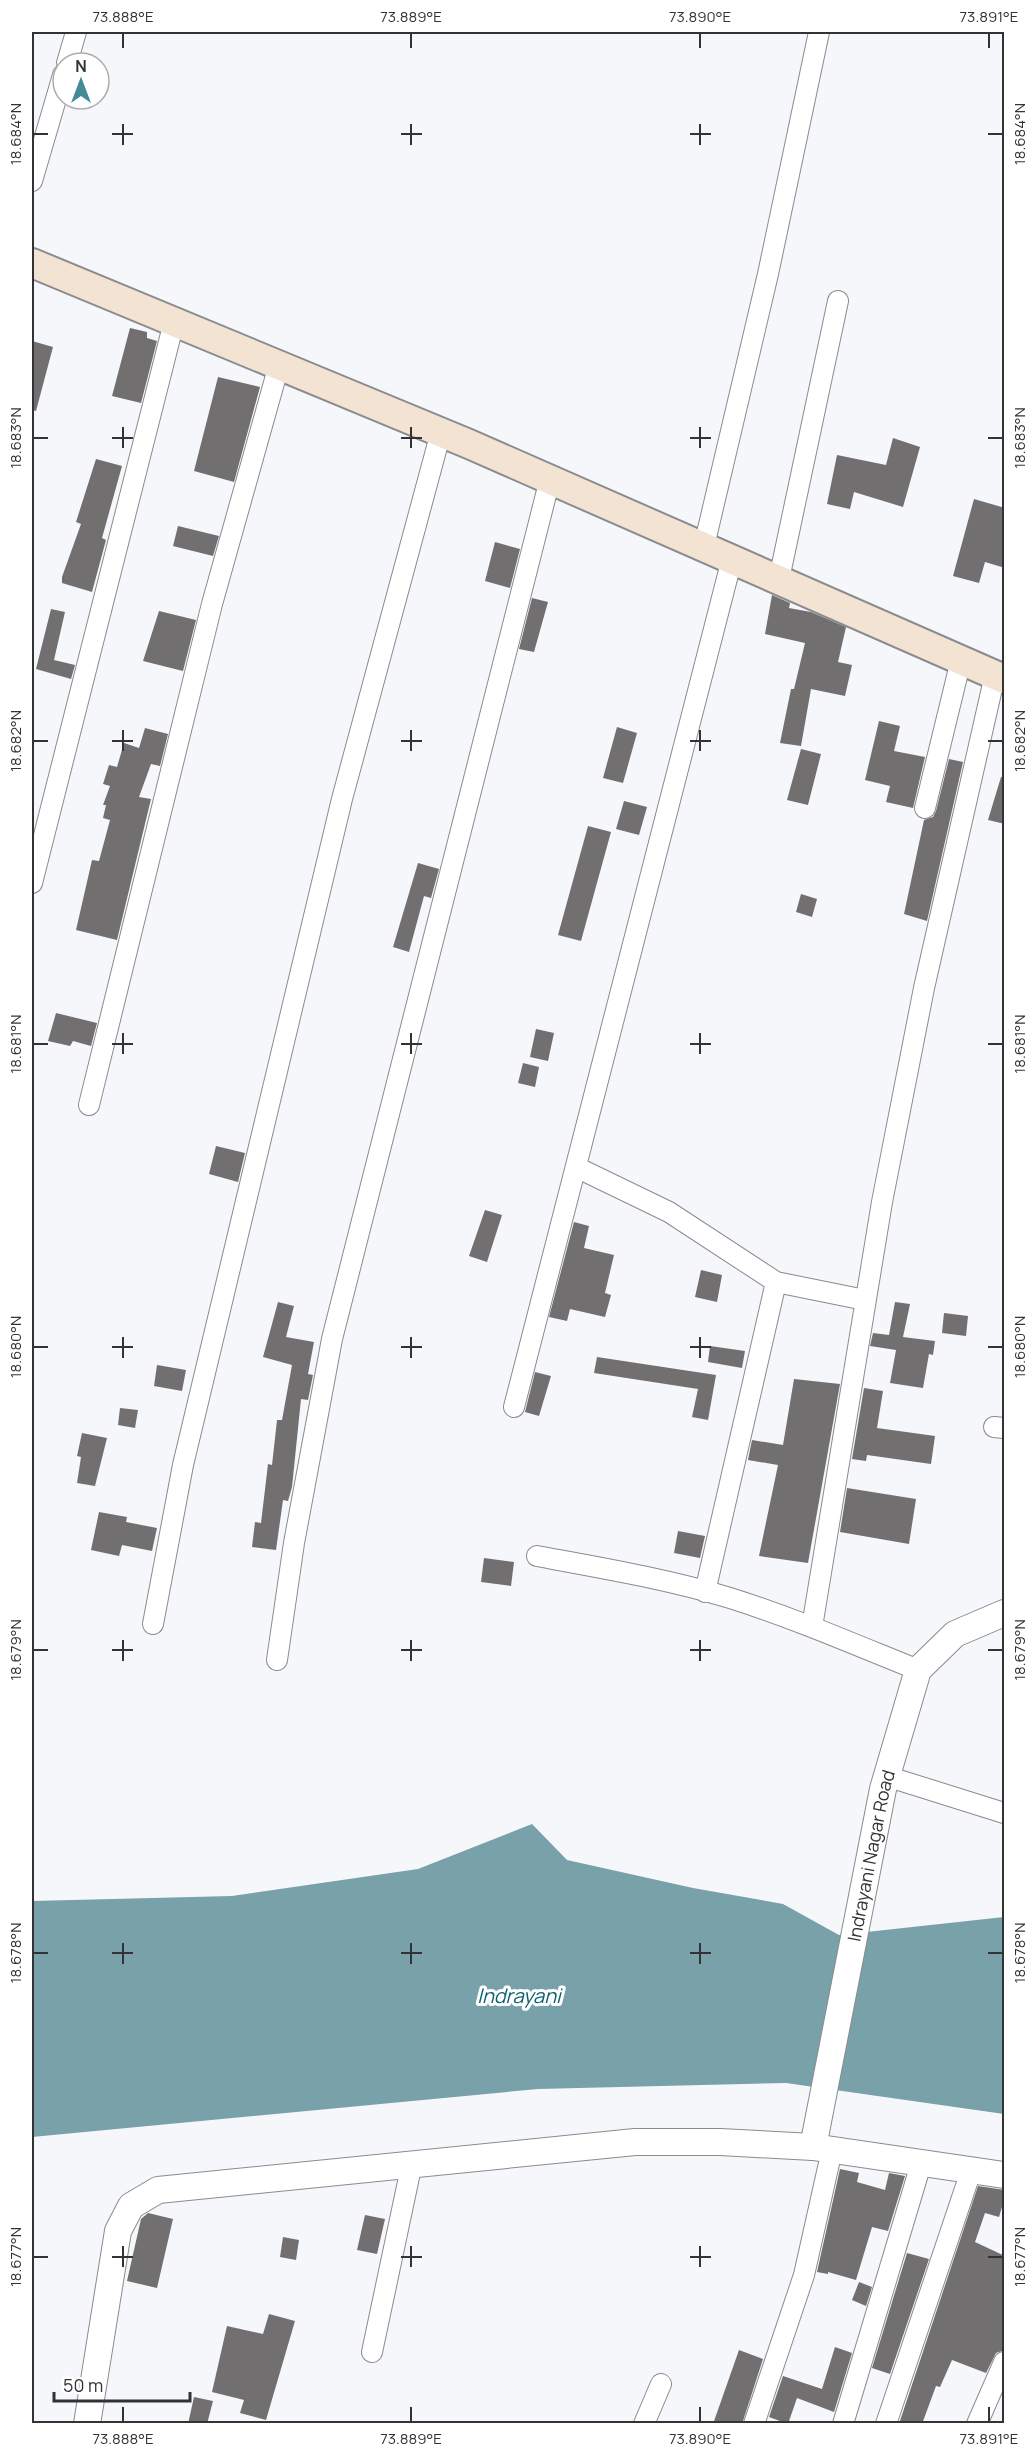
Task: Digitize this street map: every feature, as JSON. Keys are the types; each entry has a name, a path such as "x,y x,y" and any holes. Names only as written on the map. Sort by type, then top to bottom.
{"main road":[{"path":"32,263 441,432 1000,677"}],"street":[{"path":"70,51 76,32"},
{"path":"704,546 768,274 819,32"},
{"path":"32,181 52,111"},
{"path":"779,579 838,301"},
{"path":"32,883 174,322"},
{"path":"89,1105 212,604 279,365"},
{"path":"153,1624 183,1465 339,811 441,432"},
{"path":"277,1660 309,1455 339,1308 435,942 550,479"},
{"path":"514,1407 732,559"},
{"path":"925,808 961,660"},
{"path":"812,1627 865,1300 924,988 1000,677"},
{"path":"576,1167 669,1212 776,1282 865,1300"},
{"path":"705,1592 776,1282"},
{"path":"537,1556 648,1577 705,1592 812,1627 918,1670"},
{"name":"Indrayani Nagar Road","path":"823,2148 818,2121 885,1782 918,1670 955,1634 1005,1613"},
{"path":"885,1782 1005,1813"},
{"path":"87,2424 118,2231 131,2206 158,2190 634,2142 720,2142 823,2148 1005,2175"},
{"path":"754,2424 804,2275 823,2148"},
{"path":"372,2352 412,2163"},
{"path":"843,2424 921,2164"},
{"path":"886,2424 971,2171"},
{"path":"977,2424 1005,2362"},
{"path":"644,2424 660,2384"}],"water":[{"name":"Indrayani","path":"532,1824 567,1860 693,1888 783,1904 839,1935 1004,1917 1004,2114 786,2083 538,2089 32,2137 32,1901 232,1896 418,1869"}],"building":[{"path":"130,328 147,332 147,338 157,341 141,403 112,396"},
{"path":"32,341 53,347 36,411 32,410"},
{"path":"218,377 260,387 234,482 194,471"},
{"path":"893,438 920,447 903,507 854,492 850,509 827,504 837,455 886,465"},
{"path":"96,459 122,466 102,538 106,540 92,592 62,583 62,577 81,524 76,522"},
{"path":"974,499 1005,508 1005,568 985,562 979,583 953,576"},
{"path":"178,526 219,536 213,556 173,546"},
{"path":"495,542 520,549 510,588 485,581"},
{"path":"772,595 790,603 789,608 811,612 846,627 838,662 852,665 845,696 811,689 801,746 780,743 791,689 794,689 805,643 765,634"},
{"path":"532,598 548,602 534,652 519,649"},
{"path":"51,609 65,612 54,660 75,665 71,679 36,669"},
{"path":"159,611 196,620 183,671 143,661"},
{"path":"879,721 900,726 894,751 925,757 913,808 886,802 890,786 865,780"},
{"path":"617,727 637,733 623,783 603,778"},
{"path":"145,728 168,734 160,766 151,764 139,797 151,799 117,940 76,930 92,860 99,861 110,820 103,818 106,805 103,805 110,786 103,784 109,765 117,767 124,743 139,748"},
{"path":"801,749 821,754 808,805 787,800"},
{"path":"949,759 963,762 927,921 904,914 924,820 933,817 936,811"},
{"path":"1001,777 1005,778 1005,824 988,820"},
{"path":"624,801 647,807 639,835 616,829"},
{"path":"588,826 611,832 581,941 558,935"},
{"path":"418,863 439,869 431,898 424,896 409,952 393,947"},
{"path":"801,894 817,899 812,917 796,912"},
{"path":"56,1013 97,1023 91,1046 73,1041 70,1046 48,1041"},
{"path":"536,1029 554,1033 548,1061 530,1057"},
{"path":"523,1063 539,1067 535,1087 518,1083"},
{"path":"216,1146 245,1153 238,1182 209,1174"},
{"path":"485,1210 502,1215 487,1262 469,1256"},
{"path":"574,1222 589,1226 584,1248 614,1255 605,1293 611,1295 605,1317 570,1309 567,1321 549,1317"},
{"path":"701,1270 722,1275 717,1302 695,1297"},
{"path":"278,1302 294,1306 286,1337 314,1342 308,1374 313,1375 308,1400 301,1399 292,1487 288,1501 283,1500 276,1550 252,1547 255,1522 261,1523 268,1464 272,1465 277,1420 282,1420 292,1365 263,1357"},
{"path":"895,1302 910,1304 903,1337 935,1341 933,1355 929,1354 923,1388 890,1383 896,1350 870,1346 873,1333 889,1335"},
{"path":"944,1313 968,1316 966,1336 942,1333"},
{"path":"710,1346 745,1351 742,1368 708,1362"},
{"path":"597,1357 716,1375 708,1420 692,1417 698,1389 594,1373"},
{"path":"157,1365 186,1370 182,1391 154,1386"},
{"path":"535,1372 551,1376 539,1416 525,1412"},
{"path":"794,1379 840,1384 808,1563 759,1556 778,1465 748,1460 752,1440 783,1445"},
{"path":"864,1388 883,1391 877,1428 935,1436 931,1464 867,1455 866,1461 852,1459"},
{"path":"120,1408 138,1410 135,1428 118,1425"},
{"path":"82,1433 107,1438 95,1486 77,1483 81,1457 77,1456"},
{"path":"847,1488 916,1499 909,1544 840,1532"},
{"path":"99,1512 127,1517 126,1522 157,1528 152,1551 122,1545 119,1556 91,1550"},
{"path":"678,1531 705,1536 700,1558 674,1553"},
{"path":"484,1558 514,1562 511,1586 481,1582"},
{"path":"840,2169 859,2173 857,2182 885,2190 889,2173 905,2176 888,2231 872,2227 856,2280 828,2272 828,2274 817,2272"},
{"path":"978,2186 1005,2190 1005,2208 1002,2207 999,2217 985,2213 975,2242 1005,2256 1005,2350 996,2353 986,2373 952,2360 940,2387 936,2386 922,2424 899,2424"},
{"path":"148,2213 173,2219 157,2288 127,2281 141,2219"},
{"path":"365,2215 385,2219 377,2254 357,2250"},
{"path":"283,2237 299,2240 296,2260 280,2257"},
{"path":"907,2253 929,2259 890,2374 872,2368"},
{"path":"859,2282 872,2287 866,2306 852,2300"},
{"path":"269,2314 295,2321 266,2420 240,2413 244,2400 212,2392 227,2326 263,2334"},
{"path":"835,2347 852,2353 834,2412 797,2398 788,2424 769,2417 783,2376 822,2389"},
{"path":"739,2350 763,2359 742,2424 713,2424"},
{"path":"194,2397 213,2401 207,2424 188,2424"}]}
